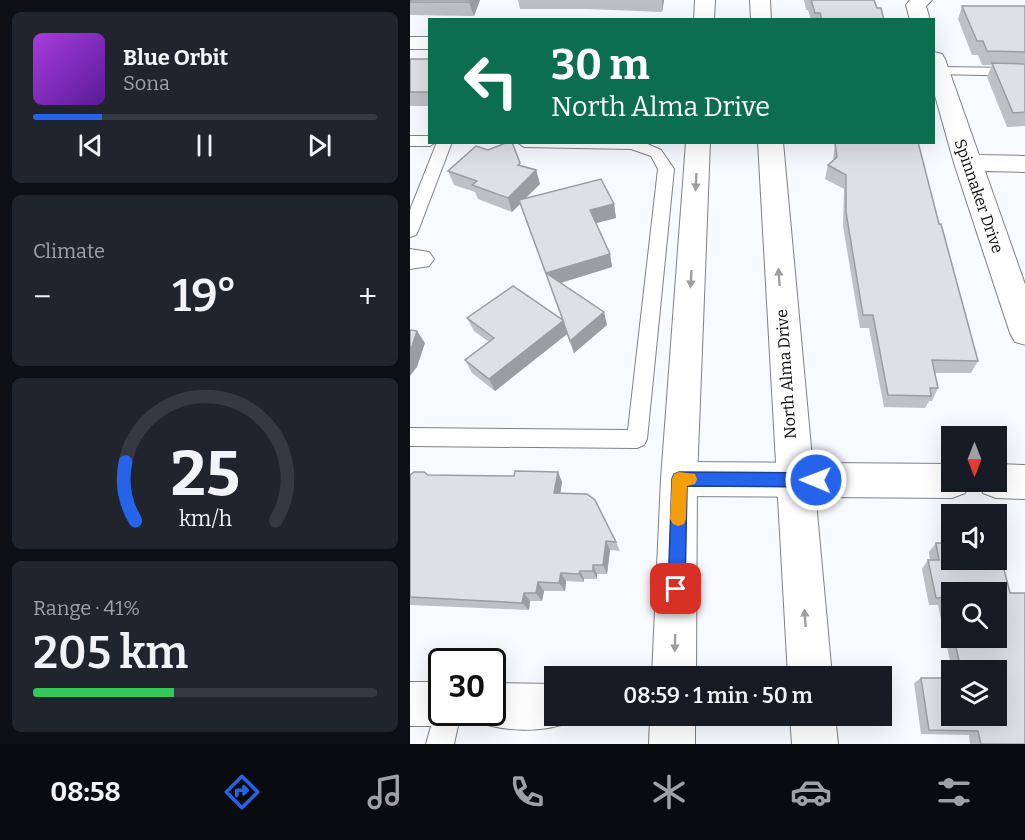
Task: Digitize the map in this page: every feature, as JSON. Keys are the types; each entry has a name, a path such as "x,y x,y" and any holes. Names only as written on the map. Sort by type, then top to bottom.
{"main road":[{"path":"704,18 705,0"},
{"path":"761,0 761,18"},
{"path":"410,43 428,43"},
{"name":"Spinnaker Drive","path":"936,65 967,164 1018,291 1025,333"},
{"path":"674,666 679,479 698,144"},
{"name":"North Alma Drive","path":"770,144 809,666"},
{"path":"967,164 1025,164"},
{"path":"679,479 941,481"},
{"path":"1007,481 1025,482"},
{"path":"410,704 428,704"},
{"path":"506,705 544,706"},
{"path":"672,744 673,726"},
{"path":"814,726 815,744"}],"lane":[{"path":"936,65 1025,72"},
{"path":"410,141 428,141"},
{"path":"410,231 444,144"},
{"path":"410,437 637,439 666,169 656,153 633,144"},
{"path":"440,744 444,726"}],"building":[{"path":"410,0 470,0 469,2 410,2"},
{"path":"811,0 874,0 877,8 881,8 884,18 821,18 820,13 815,13"},
{"path":"962,6 1025,6 1025,52 987,51 983,41 977,41"},
{"path":"410,59 428,59 428,92 410,92"},
{"path":"992,63 1025,64 1025,112 1013,113"},
{"path":"503,144 513,144 520,163 518,165 536,170 508,198 472,185 477,181 448,171 476,146 488,150"},
{"path":"835,144 919,144 978,361 932,360 938,388 930,388 931,396 888,395 873,315 863,315 846,212 846,175 828,165 837,157"},
{"path":"601,179 614,204 590,210 610,254 546,273 604,312 570,341 563,321 489,379 465,360 494,338 467,318 513,286 563,320 519,200"},
{"path":"410,330 417,331 410,352"},
{"path":"515,471 558,472 554,493 587,494 595,500 616,542 606,541 603,565 593,565 593,571 580,571 579,574 561,573 559,583 538,582 536,593 524,593 522,603 410,597 410,475 414,472 424,472 428,475 514,476"},
{"path":"936,543 941,543 941,570 1004,570 1010,593 1025,593 1025,744 981,744 978,731 929,730 921,678 941,678 941,726 1007,726 1007,660 959,660 956,648 1007,648 1007,582 941,582 941,597 936,598 928,560 939,560"}],"slow traffic":[{"path":"678,519 679,479 689,479"}],"route":[{"path":"676,589 679,479 816,480"}]}
